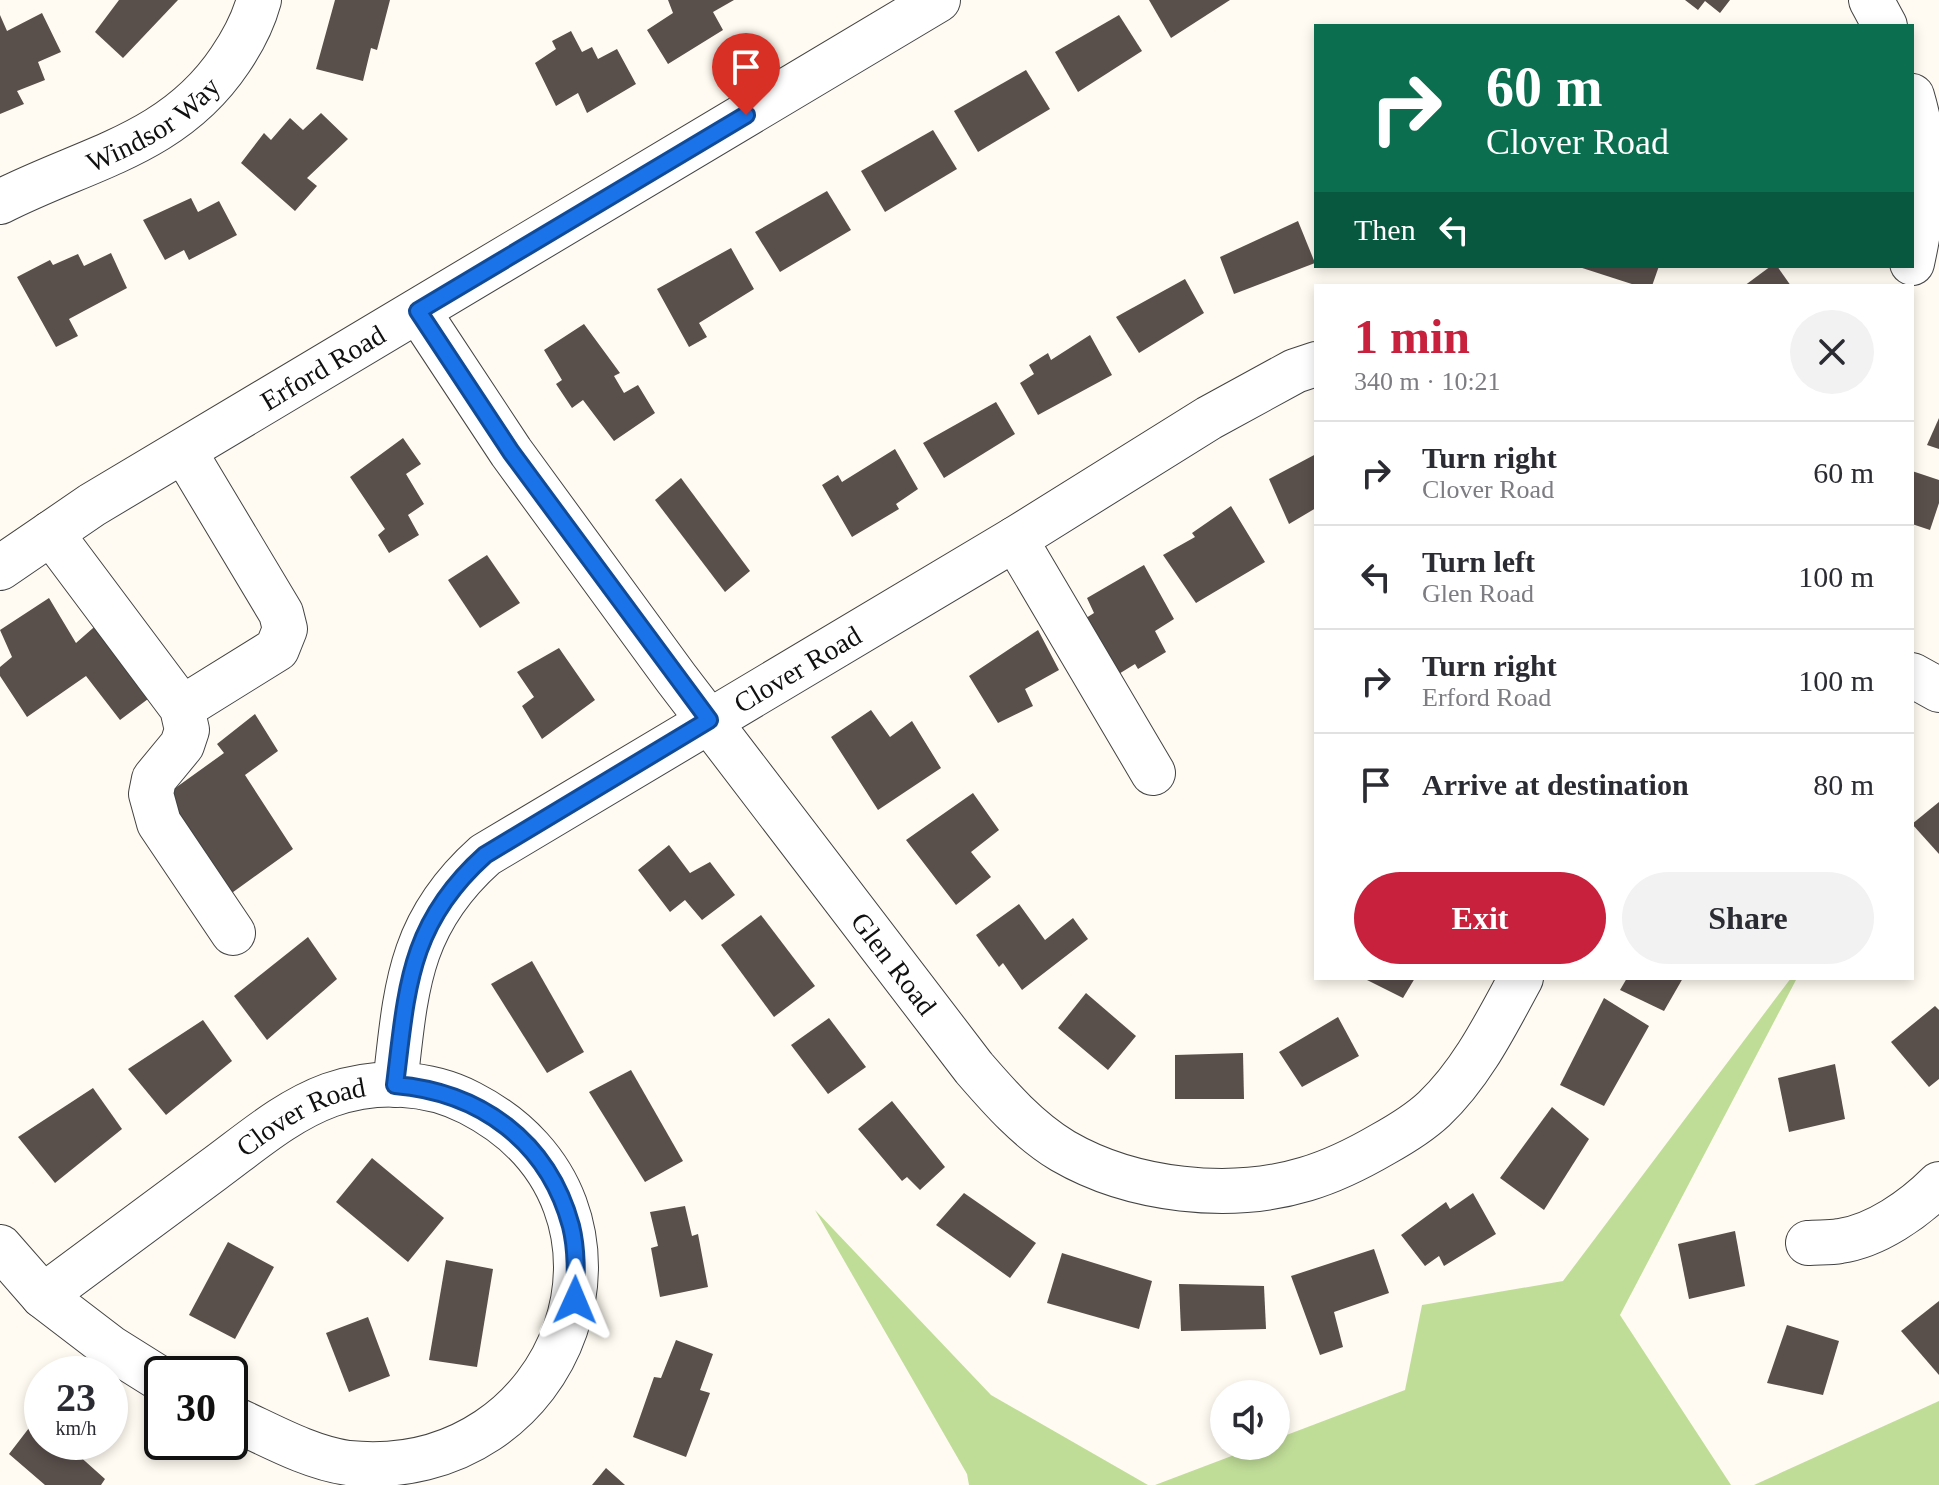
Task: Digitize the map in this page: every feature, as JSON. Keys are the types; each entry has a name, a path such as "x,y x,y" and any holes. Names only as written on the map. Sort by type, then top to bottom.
{"street":[{"name":"Windsor Way","path":"0,202 117,151 156,131 187,110 217,79 239,47 259,0"},
{"name":"Erford Road","path":"0,568 184,451 938,0"},
{"path":"1871,0 1884,24"},
{"path":"1914,107 1924,160 1923,212 1914,255"},
{"name":"Glen Road","path":"418,311 511,452 709,720 974,1068 1033,1129 1064,1151 1110,1171 1189,1189 1241,1191 1308,1179 1357,1159 1408,1129 1443,1099 1461,1079 1490,1035 1520,980"},
{"name":"Clover Road","path":"43,1296 283,1119 331,1095 373,1085 395,1085 406,987 413,962 433,916 460,878 485,855 1015,539 1209,418 1295,371 1314,365"},
{"path":"182,708 277,649 285,629 281,613 184,451"},
{"path":"51,533 182,708 187,730 182,745 154,779 151,794 159,823 233,933"},
{"path":"1015,539 1153,773"},
{"path":"1914,676 1939,690"},
{"path":"248,1425 319,1456 348,1463 387,1466 418,1463 449,1455 486,1437 512,1418 534,1395 556,1360 568,1331 575,1300 576,1268 571,1227 546,1169 519,1137 486,1111 442,1092 395,1085"},
{"path":"1808,1243 1842,1241 1877,1228 1922,1202 1939,1184"},
{"path":"0,1247 43,1296 111,1348 144,1369"}],"green space":[{"path":"1789,980 1796,980 1620,1315 1731,1485 1155,1485 1221,1460 1290,1460 1290,1434 1405,1390 1422,1305 1563,1281"},
{"path":"815,1210 991,1395 1148,1485 969,1485 967,1474"},
{"path":"1939,1401 1939,1485 1754,1485"}],"building":[{"path":"119,0 178,0 123,58 95,32"},
{"path":"335,0 390,0 377,50 371,48 363,81 316,69"},
{"path":"668,0 734,0 713,12 723,30 668,64 647,30 673,13"},
{"path":"1149,0 1230,0 1171,38"},
{"path":"1685,0 1730,0 1720,13 1705,1 1698,10"},
{"path":"42,13 61,52 38,62 45,80 17,91 24,104 0,114 0,15 7,31"},
{"path":"1119,15 1142,51 1078,92 1055,52"},
{"path":"571,31 582,52 592,47 598,59 617,49 636,84 587,113 578,93 556,106 535,63 556,49 552,41"},
{"path":"1026,70 1050,109 978,152 954,111"},
{"path":"321,113 348,139 307,178 317,186 295,211 241,163 264,133 271,140 290,118 303,130"},
{"path":"933,130 957,169 885,212 861,171"},
{"path":"827,191 851,230 780,272 755,232"},
{"path":"191,198 198,212 219,201 237,235 189,260 184,250 165,260 143,220"},
{"path":"1298,221 1314,263 1234,294 1220,257"},
{"path":"731,248 754,289 699,323 707,337 689,347 657,289"},
{"path":"111,253 127,288 69,319 78,336 56,347 17,277 50,260 53,265 78,254 84,266"},
{"path":"1582,268 1658,268 1653,284 1632,284"},
{"path":"1768,268 1778,268 1790,284 1747,284"},
{"path":"1185,279 1204,313 1139,353 1116,317"},
{"path":"584,324 620,373 614,376 624,393 638,385 655,413 614,441 583,400 572,408 556,384 562,380 544,350"},
{"path":"1090,335 1112,375 1038,415 1020,383 1034,374 1029,365 1048,353 1051,360"},
{"path":"996,402 1015,434 944,478 923,443"},
{"path":"1939,418 1939,449 1927,445"},
{"path":"403,438 421,464 406,474 424,504 408,515 419,535 389,553 378,535 385,529 350,477"},
{"path":"895,449 918,489 896,504 899,509 852,537 822,485 838,475 842,482"},
{"path":"1314,455 1314,509 1289,524 1269,479"},
{"path":"1914,472 1939,480 1939,503 1930,530 1914,525"},
{"path":"681,478 750,571 725,592 655,500"},
{"path":"1231,506 1265,562 1196,603 1163,555 1195,537 1192,533"},
{"path":"487,555 520,603 480,628 448,580"},
{"path":"1144,565 1174,619 1155,631 1166,652 1138,669 1135,664 1109,680 1075,625 1094,613 1087,598"},
{"path":"49,598 76,643 101,621 152,696 120,720 86,676 27,717 0,676 0,667 12,657 0,630"},
{"path":"1038,630 1059,670 1025,689 1033,706 998,723 969,676"},
{"path":"559,648 595,700 542,739 522,706 534,697 517,672"},
{"path":"871,710 890,737 912,721 941,768 878,810 831,737"},
{"path":"255,714 278,751 245,775 293,849 229,895 160,799 224,753 217,744"},
{"path":"973,793 999,830 971,852 991,877 956,905 906,840"},
{"path":"1939,802 1939,854 1914,826 1914,822"},
{"path":"669,845 690,873 710,862 735,895 702,920 685,900 670,912 638,870"},
{"path":"1019,904 1045,940 1073,918 1088,939 1022,990 1003,963 999,967 976,935"},
{"path":"761,915 815,986 774,1017 721,945"},
{"path":"308,937 337,979 267,1040 234,996"},
{"path":"532,961 584,1052 547,1073 491,984"},
{"path":"1367,980 1414,980 1403,998"},
{"path":"1626,980 1682,980 1664,1011 1620,990"},
{"path":"1086,993 1136,1036 1108,1070 1058,1028"},
{"path":"1604,998 1649,1026 1604,1106 1560,1085"},
{"path":"1935,1006 1939,1010 1939,1079 1929,1087 1891,1042"},
{"path":"1338,1017 1359,1056 1302,1087 1279,1052"},
{"path":"829,1018 866,1067 828,1094 791,1045"},
{"path":"203,1020 232,1061 166,1115 128,1069"},
{"path":"1243,1053 1244,1099 1175,1099 1175,1055"},
{"path":"1835,1064 1845,1119 1789,1132 1778,1078"},
{"path":"631,1070 683,1161 645,1182 589,1092"},
{"path":"93,1088 122,1129 55,1183 18,1137"},
{"path":"892,1101 945,1167 920,1190 907,1177 902,1181 858,1129"},
{"path":"1552,1107 1589,1139 1544,1210 1500,1178"},
{"path":"372,1158 444,1218 408,1262 336,1202"},
{"path":"964,1193 1036,1243 1010,1278 936,1225"},
{"path":"1473,1193 1496,1234 1444,1266 1439,1256 1425,1266 1401,1235 1446,1202 1450,1209"},
{"path":"685,1206 692,1236 698,1234 708,1287 660,1297 651,1248 658,1246 650,1212"},
{"path":"1735,1231 1745,1286 1689,1299 1678,1244"},
{"path":"228,1242 274,1267 235,1339 189,1315"},
{"path":"1374,1249 1389,1293 1334,1312 1343,1347 1320,1355 1291,1276"},
{"path":"1062,1253 1152,1281 1139,1329 1047,1303"},
{"path":"446,1260 493,1269 477,1367 429,1360"},
{"path":"1179,1284 1264,1286 1266,1329 1181,1331"},
{"path":"1939,1301 1939,1375 1901,1331"},
{"path":"368,1317 390,1376 349,1392 326,1333"},
{"path":"1787,1325 1839,1341 1823,1395 1767,1383"},
{"path":"676,1340 713,1354 700,1390 710,1393 686,1457 633,1437 654,1377 661,1378"},
{"path":"24,1434 24,1460 84,1460 105,1479 101,1485 45,1485 9,1454"},
{"path":"606,1468 625,1485 592,1485"}],"route":[{"path":"575,1300 576,1268 571,1227 546,1169 519,1137 486,1111 458,1097 427,1088 395,1085 406,987 433,916 460,878 485,855 709,720 511,452 418,311 746,115"}]}
